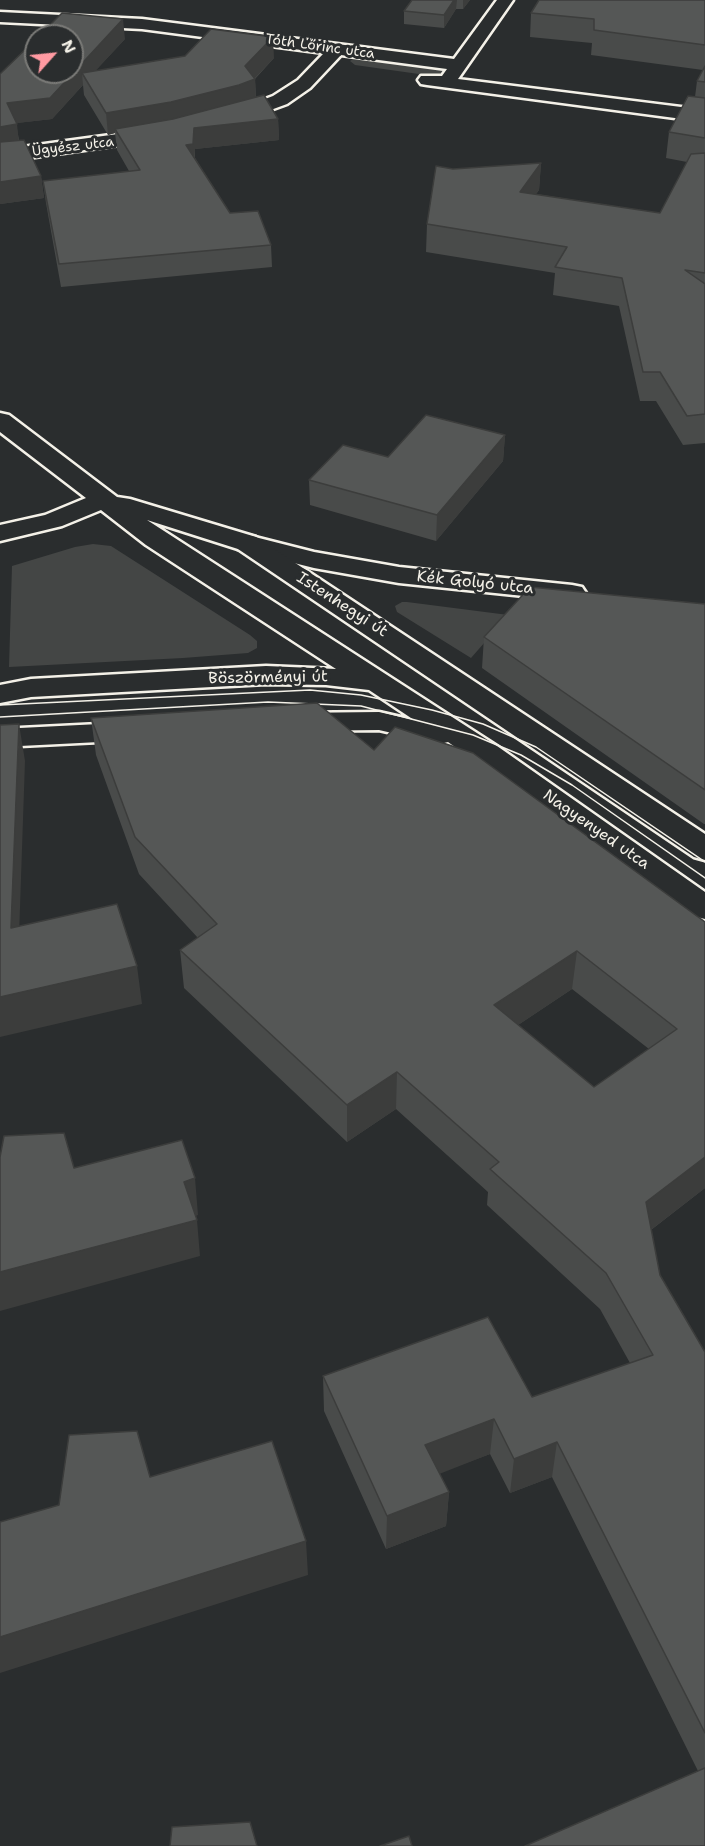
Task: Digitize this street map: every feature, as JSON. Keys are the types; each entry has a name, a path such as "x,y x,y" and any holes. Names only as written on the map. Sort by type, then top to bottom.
{"street":[{"path":"447,82 505,0"},
{"name":"Tóth Lőrinc utca","path":"0,16 132,23 460,65"},
{"path":"208,124 248,113 280,100 304,84 337,49"},
{"name":"Tóth Lőrinc utca","path":"322,66 345,69"},
{"path":"413,78 705,116"},
{"name":"Ügyész utca","path":"0,156 123,141 185,130"},
{"name":"Istenhegyi út","path":"0,420 155,539 486,753"},
{"path":"0,533 53,521 105,499"},
{"name":"Istenhegyi út","path":"105,499 247,543 559,750"},
{"name":"Kék Golyó utca","path":"247,543 314,560 399,574 599,596"},
{"path":"266,675 297,664 303,650 299,633"},
{"name":"Böszörményi út","path":"0,694 31,688 266,675 326,676 374,682 467,704 559,750"},
{"path":"261,724 379,721 425,730 486,753"},
{"path":"0,738 162,730"},
{"path":"559,750 705,849"},
{"name":"Nagyenyed utca","path":"486,753 705,908"}],"shaded area":[{"path":"354,58 439,68 444,72 433,76 355,65 350,61"},
{"path":"93,544 111,546 250,635 257,641 257,648 248,653 183,658 9,667 12,566 75,547"},
{"path":"402,602 524,617 492,634 471,658 397,612 395,606"}],"building":[{"path":"412,0 454,0 444,15 404,11"},
{"path":"539,0 705,0 705,45 594,30 594,19 531,13"},
{"path":"62,13 123,19 84,61 84,24 51,24"},
{"path":"211,29 273,37 245,66 255,79 171,102 106,113 84,76 84,73 185,56"},
{"path":"24,51 24,84 63,84 50,98 7,103 17,124 0,127 0,74"},
{"path":"705,66 705,82 697,81"},
{"path":"264,95 278,119 194,128 193,144 186,145 230,213 258,211 271,245 59,264 43,181 140,170 115,129 173,119"},
{"path":"688,96 705,98 705,138 669,132"},
{"path":"24,140 41,176 0,182 0,142"},
{"path":"705,153 705,273 685,270 705,284 705,414 687,416 660,372 643,372 622,278 555,267 567,247 427,224 436,166 453,169 541,163 520,192 660,213 691,154"},
{"path":"426,415 505,435 437,515 309,480 343,445 388,457"},
{"path":"530,587 705,604 705,790 484,637"},
{"path":"317,703 374,750 395,727 473,753 705,922 705,1157 646,1202 660,1275 705,1352 705,1733 557,1442 514,1459 494,1419 425,1445 449,1492 387,1516 323,1376 488,1317 532,1397 653,1355 606,1273 490,1169 499,1162 397,1072 347,1105 180,950 217,924 135,837 91,718","holes":["577,951 677,1029 594,1087 494,1005"]},
{"path":"19,724 11,928 117,904 137,966 0,997 0,725"},
{"path":"64,1133 74,1168 182,1140 195,1178 184,1182 197,1220 0,1272 0,1157 4,1136"},
{"path":"137,1431 150,1477 272,1441 306,1541 0,1637 0,1522 59,1505 69,1435"},
{"path":"705,1768 705,1846 525,1846"},
{"path":"250,1822 257,1846 170,1846 172,1827"},
{"path":"409,1836 412,1846 380,1846"}],"tram line":[{"path":"0,705 310,690 361,695 432,710 483,724 536,747 705,862"},
{"path":"0,717 268,702 361,706 473,735 521,755 572,785 705,878"}]}
